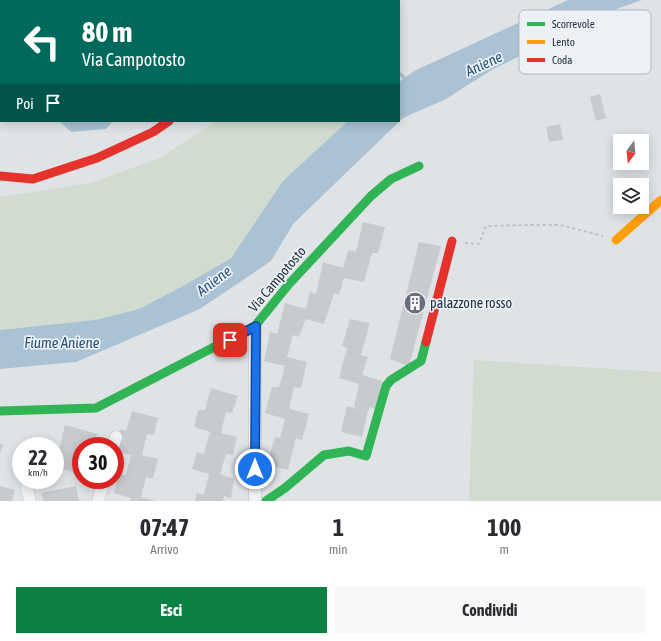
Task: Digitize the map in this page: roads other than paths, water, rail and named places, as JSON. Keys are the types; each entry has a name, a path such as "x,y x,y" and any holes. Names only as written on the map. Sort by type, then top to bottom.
{"street":[{"path":"0,176 33,178 97,158 153,132 168,122"},
{"name":"Via Campotosto","path":"0,411 96,408 167,373 256,326 289,284 371,196 391,179 419,166"},
{"path":"616,240 661,200"},
{"path":"266,501 285,488 324,455 349,451 366,456 386,386 391,380 421,361 452,241"},
{"path":"255,501 256,326"},
{"path":"27,489 30,501"},
{"path":"98,501 101,489"}],"water":[{"name":"Fiume Aniene","path":"568,0 642,0 614,10 546,10"},
{"name":"Fiume Aniene","path":"519,23 519,57 493,69 446,99 403,118 400,121 400,81 414,71"},
{"path":"60,122 112,122 106,129 71,132"},
{"name":"Fiume Aniene","path":"347,122 399,122 293,224 271,261 200,309 76,362 0,369 0,330 95,320 139,309 183,286 231,258 283,181"}],"waterway":[{"path":"400,74 407,80"}],"place":[{"name":"palazzone rosso","path":"415,303"}],"water label":[{"name":"Aniene","path":"484,64"},
{"name":"Aniene","path":"214,281"}]}
